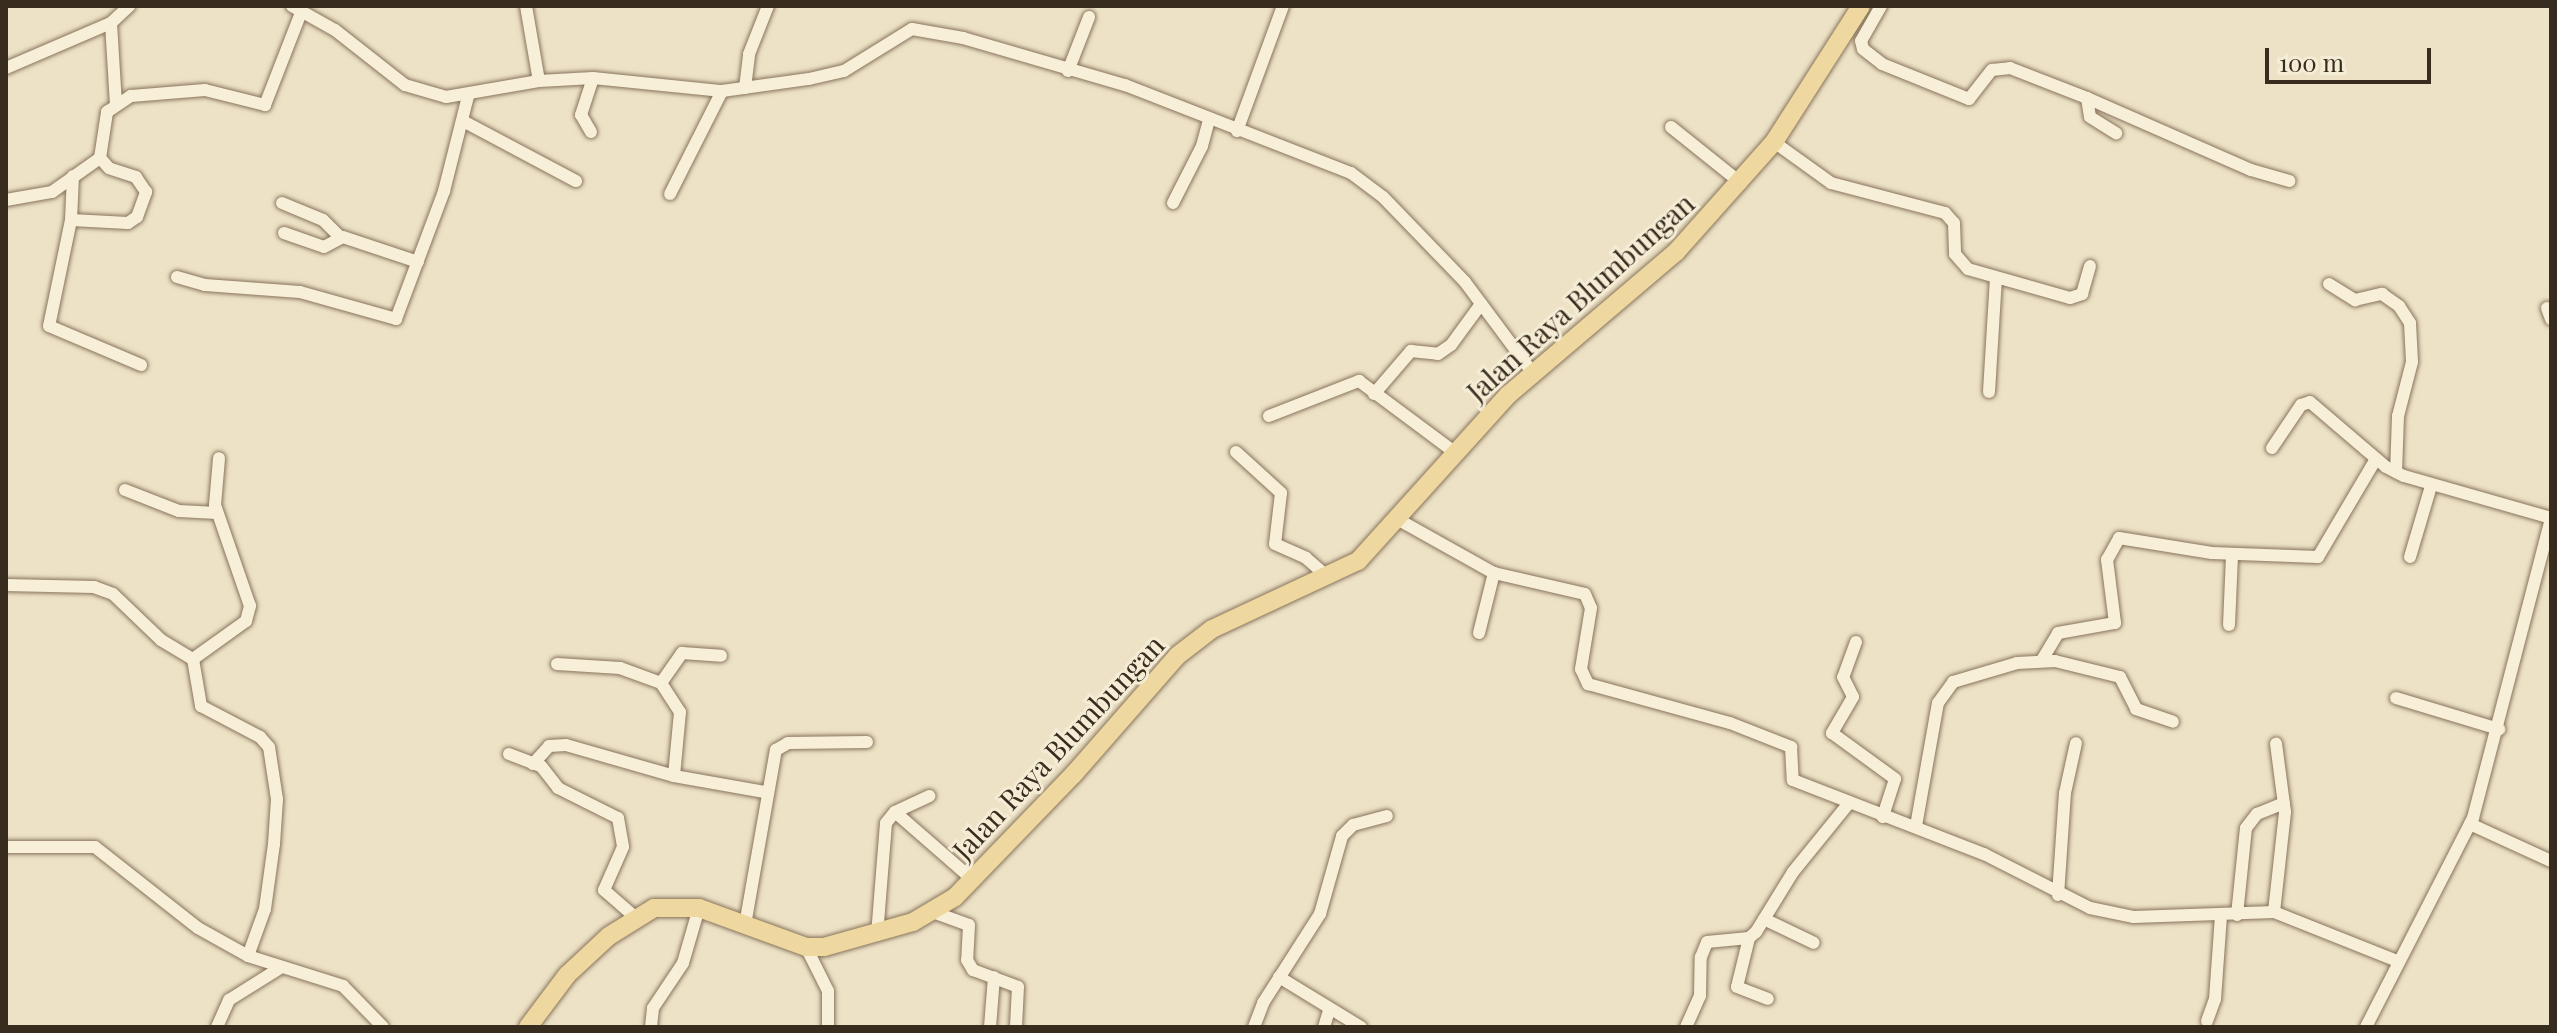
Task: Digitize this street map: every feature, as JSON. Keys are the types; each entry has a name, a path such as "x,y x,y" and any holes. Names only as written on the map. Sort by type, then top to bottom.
{"main road":[{"name":"Jalan Raya Blumbungan","path":"528,1027 567,975 636,918 654,908 699,908 806,947 877,935 933,912 974,881 1177,656 1212,629 1329,578 1358,561 1532,372 1676,252 1741,183 1774,142 1861,6"}],"street":[{"path":"6,68 111,23 129,6"},
{"path":"526,6 539,81"},
{"path":"745,88 749,54 768,6"},
{"path":"1237,131 1282,10 1267,6"},
{"path":"1881,6 1861,41 1872,58 1963,99 1974,97 1997,67 2050,81 2251,170 2289,181"},
{"path":"71,220 122,224 137,217 145,185 109,168 100,158 103,118 116,104 144,94 205,90 265,105 297,8 419,93 468,96 539,81 593,78 722,91 745,88 844,71 912,29 963,38 1068,71 1125,85 1351,173 1398,211 1481,304 1532,372"},
{"path":"1068,71 1089,17"},
{"path":"111,23 116,104"},
{"path":"591,132 581,115 593,78"},
{"path":"670,194 722,91"},
{"path":"177,277 205,285 300,292 396,319 418,262 463,121 468,96"},
{"path":"2087,98 2090,117 2116,133"},
{"path":"1173,203 1209,119"},
{"path":"463,121 576,181"},
{"path":"1671,127 1741,183"},
{"path":"1774,142 1831,183 1945,213 1954,223 1959,263 1996,279 2076,298 2090,266"},
{"path":"6,200 52,192 100,158"},
{"path":"73,176 71,220 49,326 141,365"},
{"path":"282,203 323,220 339,236 418,262"},
{"path":"284,233 324,247 339,236"},
{"path":"1989,392 1996,279"},
{"path":"2329,284 2355,300 2382,294 2399,306 2410,323 2412,362 2398,416 2396,472"},
{"path":"1374,394 1411,351 1438,354 1451,345 1481,304"},
{"path":"1269,416 1351,381 1359,381 1457,454"},
{"path":"2272,448 2301,405 2310,402 2376,459 2396,472 2431,486 2551,518 2548,546 2470,824 2444,882 2397,961 2366,1027"},
{"path":"1236,452 1281,493 1275,544 1306,558 1329,578"},
{"path":"193,659 246,621 250,606 217,513 219,458"},
{"path":"2042,660 2058,633 2115,623 2107,560 2119,538 2232,555 2318,557 2376,459"},
{"path":"2410,557 2431,486"},
{"path":"125,490 179,511 217,513"},
{"path":"1399,520 1494,573 1585,594 1591,608 1581,669 1588,684 1730,723 1794,750 1793,780 1984,854 2058,895 2110,914 2221,916 2274,912 2397,961"},
{"path":"2229,625 2232,555"},
{"path":"1479,633 1494,573"},
{"path":"6,585 94,587 113,594 161,640 193,659 201,706 260,737 274,759 271,881 248,956"},
{"path":"1856,642 1843,677 1853,697 1832,733 1840,744 1895,779 1883,817"},
{"path":"661,683 682,653 721,656"},
{"path":"1916,826 1942,691 1983,672 2042,660 2120,677 2136,709 2173,722"},
{"path":"557,664 620,668 661,683 680,712 674,776"},
{"path":"2396,698 2499,729"},
{"path":"745,925 757,876 765,792 780,745 867,742"},
{"path":"2058,895 2065,793 2076,743"},
{"path":"2274,912 2284,803 2276,744"},
{"path":"533,764 549,746 566,745 674,776 765,792"},
{"path":"509,754 533,764 558,788 618,818 623,847 604,890 636,918"},
{"path":"877,935 882,842 895,812 930,796"},
{"path":"1768,999 1737,987 1749,938 1824,830 1849,803"},
{"path":"2237,915 2246,828 2257,814 2284,803"},
{"path":"895,812 974,881"},
{"path":"1254,1027 1279,977 1320,914 1342,836 1353,825 1387,816"},
{"path":"2470,824 2551,861"},
{"path":"6,847 95,847 187,921 248,956 343,986 383,1027"},
{"path":"651,1027 653,1008 683,963 699,908"},
{"path":"933,912 969,925 970,966 1021,991 1021,1026"},
{"path":"2207,1021 2215,999 2221,916"},
{"path":"1764,919 1814,943"},
{"path":"1686,1027 1700,996 1703,948 1713,939 1749,938"},
{"path":"806,947 828,991 828,1027"},
{"path":"217,1027 229,1000 280,968"},
{"path":"990,1027 994,977"},
{"path":"1279,977 1329,1011 1361,1027"},
{"path":"1324,1027 1329,1011"}]}
